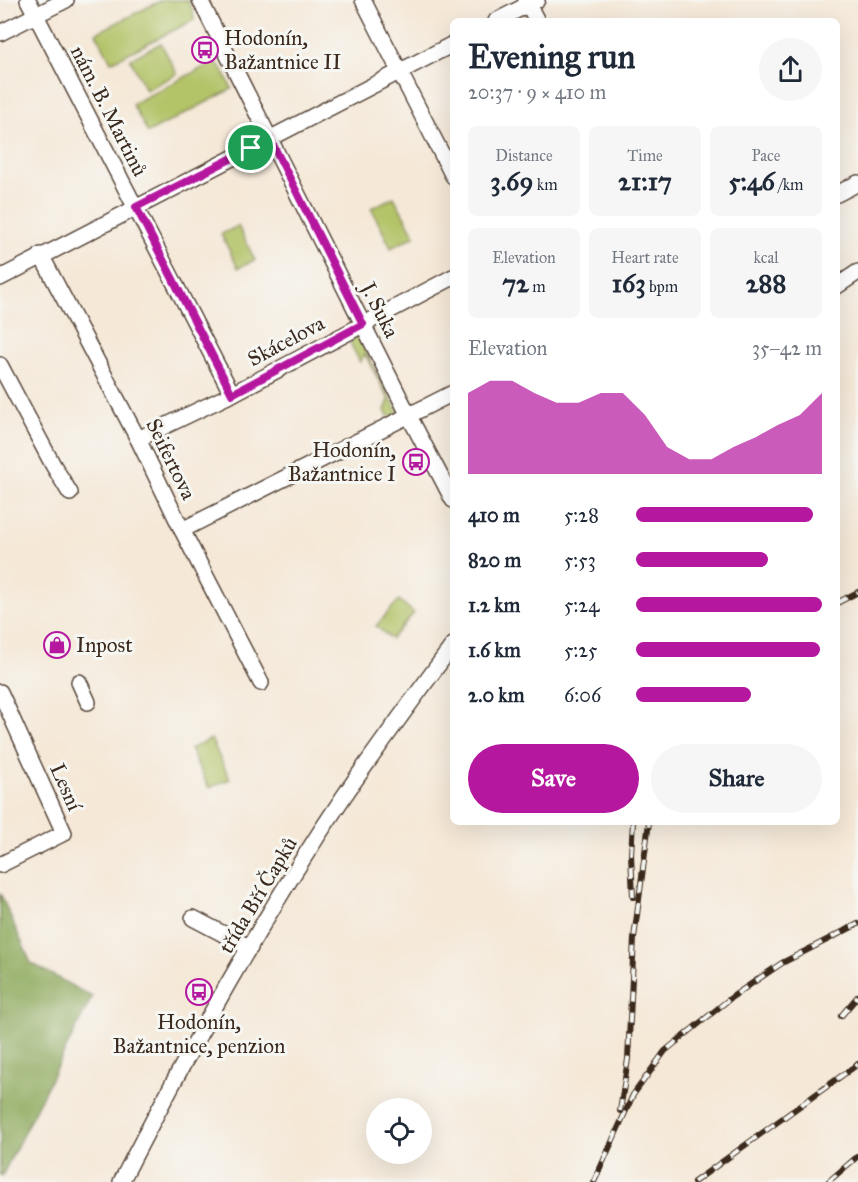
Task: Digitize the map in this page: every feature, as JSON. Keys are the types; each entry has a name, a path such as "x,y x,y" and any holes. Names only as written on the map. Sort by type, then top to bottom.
{"street":[{"name":"nám. B. Martinů","path":"28,0 136,207 450,46"},
{"path":"0,33 66,0"},
{"path":"200,0 270,139"},
{"path":"363,0 450,170"},
{"path":"501,18 530,1 536,18"},
{"name":"J. Suka","path":"270,139 450,494"},
{"path":"840,192 858,183"},
{"path":"0,278 136,207 232,394"},
{"name":"Seifertova","path":"41,255 138,439 261,683"},
{"path":"840,284 858,272"},
{"name":"Skácelova","path":"138,439 232,394 450,280"},
{"path":"0,365 52,465 70,493"},
{"path":"182,530 450,395"},
{"name":"třída Bří Čapků","path":"122,1182 199,1036 249,948 344,797 450,649"},
{"path":"79,682 88,702"},
{"name":"Lesní","path":"0,692 64,833 0,865"},
{"name":"třída Bří Čapků","path":"193,918 249,948"}],"green space":[{"path":"162,0 187,0 193,11 194,20 111,62 96,33"},
{"path":"161,43 177,74 146,90 130,59"},
{"path":"214,62 223,70 232,89 148,133 132,104"},
{"path":"394,197 415,236 391,248 371,208"},
{"path":"238,226 255,260 238,268 221,234"},
{"path":"357,335 398,412 394,418 387,415 385,410 389,400 365,354 360,362 351,345 351,339"},
{"path":"399,600 414,613 391,639 376,626"},
{"path":"211,739 230,779 209,788 190,749"},
{"path":"0,893 31,963 92,997 2,1176 0,1175"}],"railway":[{"path":"840,601 858,592"},
{"path":"633,825 631,854 633,897"},
{"path":"620,1111 628,1059 634,938 649,825"},
{"path":"594,1182 633,1095 665,1051 732,997 782,963 858,924"},
{"path":"841,1016 858,996"},
{"path":"694,1182 858,1064"},
{"path":"828,1182 858,1156"}],"place":[{"name":"Hodonín, Bažantnice II","path":"205,50"},
{"name":"Hodonín, Bažantnice I","path":"416,462"},
{"name":"Inpost","path":"57,645"},
{"name":"Hodonín, Bažantnice, penzion","path":"199,992"}],"route":[{"path":"270,139 363,324 232,394 136,207 251,148 270,139"}]}
